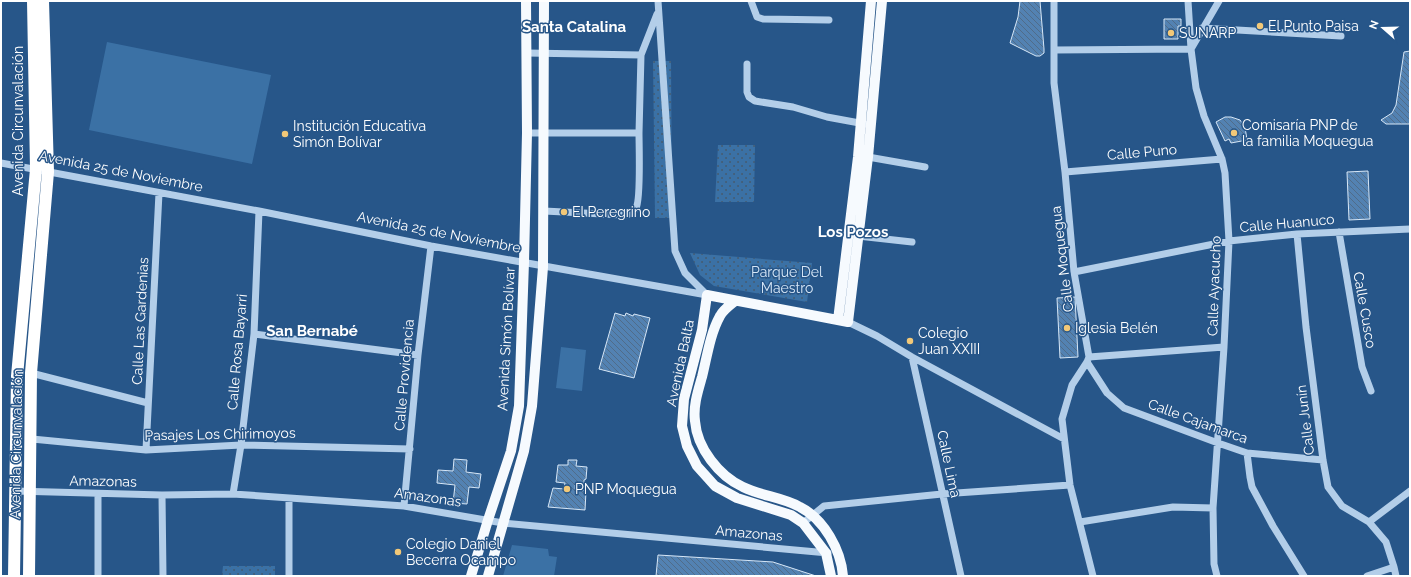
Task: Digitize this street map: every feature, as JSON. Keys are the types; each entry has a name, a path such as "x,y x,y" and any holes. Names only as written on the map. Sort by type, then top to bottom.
{"highway":[{"name":"Avenida Circunvalación","path":"14,576 17,376 36,170 33,1"},
{"name":"Avenida Circunvalación","path":"29,576 32,439 31,374 36,170 43,1"}],"main road":[{"name":"Avenida Simón Bolívar","path":"472,576 488,520 511,451 518,406 524,262 527,133 526,1"},
{"name":"Avenida Simón Bolívar","path":"488,576 524,451 532,406 543,267 544,1"},
{"path":"843,321 871,1"},
{"path":"843,321 858,236 868,158 882,1"},
{"name":"Avenida 25 de Noviembre","path":"707,295 843,321"},
{"name":"Avenida Balta","path":"707,295 702,330 684,399 682,426 687,446 697,466 715,486 737,498 791,515 804,524 826,553 831,576"},
{"name":"Avenida Balta","path":"735,301 721,315 713,332 696,399 694,422 700,441 709,459 725,476 743,487 800,506 813,515 830,535 842,568 843,576"}],"street":[{"path":"658,1 675,251 685,273 707,295"},
{"path":"751,1 757,17 763,19 829,20"},
{"name":"Calle Moquegua","path":"1054,1 1054,83 1065,172 1074,272 1088,359"},
{"name":"Calle Ayacucho","path":"1188,1 1191,49 1196,88 1204,116 1222,159 1225,173 1229,241 1224,348 1213,508 1214,564 1217,576"},
{"path":"1054,50 1191,49 1219,1"},
{"path":"544,211 628,215 637,207 639,185 642,55 658,12"},
{"path":"1202,28 1341,36"},
{"path":"527,53 642,55"},
{"path":"747,64 747,92 749,97 755,101 793,107 827,117 871,126"},
{"path":"527,133 639,133"},
{"path":"868,158 925,167"},
{"name":"Calle Puno","path":"1065,172 1222,159"},
{"name":"Avenida 25 de Noviembre","path":"1,163 259,211 431,246 524,262 543,267 707,295"},
{"name":"Calle Las Gardenias","path":"146,450 159,193"},
{"name":"Calle Rosa Bayarri","path":"233,494 254,334 259,211"},
{"name":"Calle Huanuco","path":"1074,272 1229,241 1297,234 1410,229"},
{"name":"Calle Cusco","path":"1339,232 1362,367 1371,391"},
{"name":"Calle Junín","path":"1297,234 1306,327 1323,460 1328,487 1342,506 1369,522 1386,542 1396,576"},
{"path":"858,236 912,242"},
{"name":"Calle Providencia","path":"404,506 418,355 431,246"},
{"path":"843,321 877,336 912,357 1064,439"},
{"path":"254,334 418,355"},
{"path":"1093,576 1070,485 1064,439 1062,419 1072,385 1088,359 1224,348"},
{"name":"Calle Lima","path":"912,357 961,576"},
{"name":"Calle Cajamarca","path":"1088,359 1107,393 1124,408 1247,453 1323,460"},
{"path":"31,374 148,403"},
{"name":"Pasajes Los Chirimoyos","path":"32,439 146,450 240,445 410,449"},
{"path":"1247,453 1252,486 1273,526 1304,576"},
{"path":"804,524 824,506 942,494 1070,485"},
{"name":"Amazonas","path":"15,491 162,495 233,494 404,506 503,523 826,553 836,551"},
{"path":"1369,522 1410,491"},
{"path":"98,494 98,576"},
{"path":"162,495 163,576"},
{"path":"289,576 290,498"},
{"path":"1080,522 1173,507 1213,508"},
{"path":"1367,576 1394,567"}],"green space":[{"path":"107,42 271,75 252,164 89,130"},
{"path":"653,61 671,61 672,218 655,218"},
{"path":"718,145 755,145 754,202 715,202"},
{"name":"Parque Del Maestro","path":"690,253 812,263 807,302 714,286 700,275"},
{"path":"561,347 586,350 582,391 556,388"},
{"path":"512,545 548,549 549,556 557,557 554,576 503,576"},
{"path":"223,566 275,566 275,576 222,576"}],"building":[{"path":"1020,1 1040,1 1044,53 1040,56 1036,56 1010,43 1018,17"},
{"name":"SUNARP","path":"1164,19 1181,19 1181,26 1178,26 1178,39 1164,39"},
{"path":"1410,51 1410,124 1386,124 1381,120 1392,113 1396,105 1404,52"},
{"name":"Comisaría PNP de la familia Moquegua","path":"1225,117 1240,120 1245,127 1247,140 1231,143 1229,139 1225,141 1216,122"},
{"path":"1368,171 1370,219 1349,220 1347,172"},
{"name":"Iglesia Belén","path":"1075,297 1078,357 1060,358 1057,298"},
{"path":"615,313 625,316 626,313 633,316 634,314 650,318 634,378 599,369"},
{"path":"454,459 467,460 466,472 481,474 479,488 469,487 467,504 453,503 455,485 437,483 438,470 453,471"},
{"path":"568,460 577,460 576,466 587,467 584,485 575,485 575,489 586,491 585,510 548,507 553,488 564,489 565,483 556,482 558,465 568,465"},
{"path":"658,555 773,562 816,576 656,576"}],"place":[{"name":"El Punto Paisa","path":"1260,26"},
{"name":"SUNARP","path":"1171,33"},
{"name":"Comisaría PNP de la familia Moquegua","path":"1234,133"},
{"name":"Institución Educativa Simón Bolívar","path":"285,134"},
{"name":"El Peregrino","path":"564,212"},
{"name":"Iglesia Belén","path":"1067,328"},
{"name":"Colegio Juan XXIII","path":"910,341"},
{"name":"PNP Moquegua","path":"567,489"},
{"name":"Colegio Daniel Becerra Ocampo","path":"398,552"}],"district":[{"name":"Santa Catalina","path":"574,27"},
{"name":"Los Pozos","path":"853,232"},
{"name":"San Bernabé","path":"312,331"}]}
